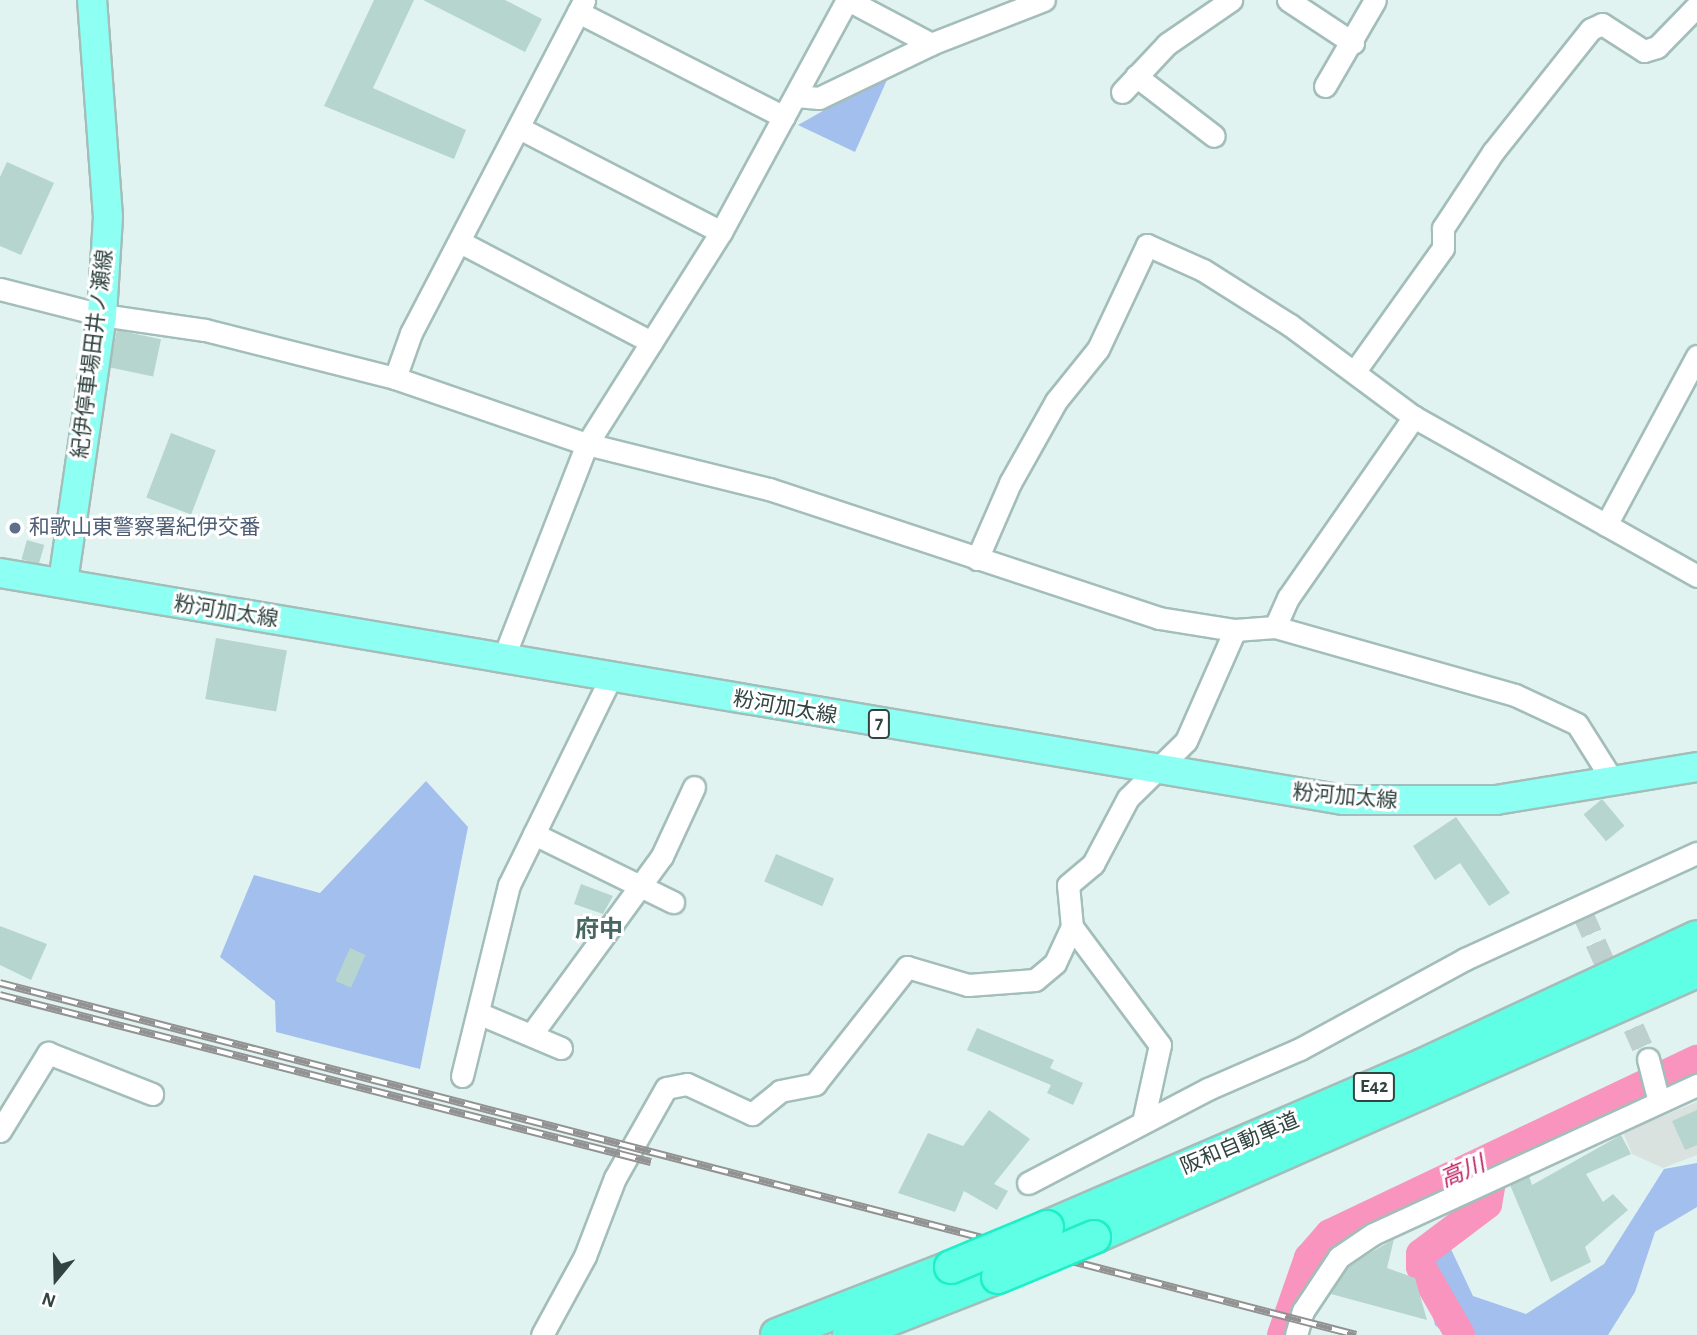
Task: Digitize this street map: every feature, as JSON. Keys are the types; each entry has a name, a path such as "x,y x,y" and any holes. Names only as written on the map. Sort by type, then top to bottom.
{"highway":[{"name":"阪和自動車道","path":"777,1335 1047,1227 1423,1065 1697,937"},
{"name":"阪和自動車道","path":"849,1335 1094,1237 1697,971"}],"main road":[{"name":"紀伊停車場田井ノ瀬線","path":"63,582 102,315 108,217 92,0"},
{"name":"粉河加太線","path":"0,573 1155,772 1344,800 1433,804 1496,800 1611,778 1697,767"}],"street":[{"path":"503,659 587,444 721,232 848,0 931,44"},
{"path":"796,96 819,98 931,44 1044,0"},
{"path":"1214,136 1129,84 1167,44 1231,0"},
{"path":"1288,0 1353,43"},
{"path":"1325,86 1353,43 1375,0"},
{"path":"396,378 411,333 581,6 784,117"},
{"path":"1354,371 1443,248 1443,228 1493,152 1591,29 1602,24 1644,51 1657,47 1697,6"},
{"path":"519,128 721,232"},
{"path":"460,242 651,342"},
{"path":"978,559 1010,483 1056,401 1098,349 1147,245 1203,270 1354,371 1413,417 1697,576"},
{"path":"0,289 102,315 205,330 396,378 587,444 769,489 1159,618 1235,630 1275,627 1515,695 1577,724 1611,778"},
{"path":"1605,525 1697,356"},
{"path":"1275,627 1288,598 1413,417"},
{"path":"1143,1122 1160,1045 1072,927 1065,904 1068,885 1093,864 1128,798 1186,741 1235,630"},
{"path":"462,1076 509,885 610,679"},
{"path":"531,1035 641,886 694,787"},
{"path":"534,834 673,902"},
{"path":"1028,1183 1143,1122 1697,853"},
{"path":"542,1335 585,1256 615,1178 666,1088 687,1084 752,1114 780,1091 815,1084 907,967 968,985 1035,980 1055,963 1072,927"},
{"path":"478,1013 561,1048"},
{"path":"0,1131 48,1052 152,1094"},
{"path":"1296,1335 1303,1311 1339,1257 1373,1234 1494,1178 1655,1084 1697,1085"}],"shaded area":[{"path":"890,73 855,152 798,125"},
{"path":"426,781 468,827 420,1069 276,1032 275,1001 220,957 254,875 320,893"},
{"path":"1697,1102 1697,1155 1663,1168 1632,1154 1623,1132"},
{"path":"1697,1163 1697,1207 1655,1232 1635,1292 1608,1335 1447,1335 1435,1325 1416,1247 1442,1230 1473,1296 1526,1314 1604,1264 1664,1169"}],"building":[{"path":"374,0 414,0 373,88 466,130 454,159 324,106"},
{"path":"423,0 505,0 542,19 525,52"},
{"path":"7,162 54,183 21,255 0,246 0,177"},
{"path":"117,330 161,339 153,377 109,367"},
{"path":"171,433 216,450 191,515 146,497"},
{"path":"27,540 44,545 39,564 21,559"},
{"path":"216,638 287,651 276,712 205,699"},
{"path":"1602,799 1624,826 1606,841 1584,814"},
{"path":"1456,817 1510,893 1489,906 1460,863 1435,880 1413,846"},
{"path":"776,854 834,879 822,906 764,882"},
{"path":"581,884 613,896 603,914 574,904"},
{"path":"0,926 47,944 31,980 0,965"},
{"path":"350,948 366,955 351,988 335,981"},
{"path":"977,1028 1054,1060 1050,1068 1083,1083 1073,1105 1047,1093 1051,1085 967,1050"},
{"path":"989,1110 1030,1139 994,1184 1008,1191 997,1210 964,1191 955,1212 898,1193 928,1133 963,1146"},
{"path":"1697,1110 1697,1145 1685,1150 1672,1121"},
{"path":"1621,1135 1631,1154 1586,1174 1603,1202 1613,1194 1628,1210 1585,1247 1591,1262 1551,1282 1510,1185 1529,1176 1532,1185"},
{"path":"1394,1239 1387,1268 1415,1278 1427,1320 1331,1294 1348,1266"}],"waterway":[{"name":"高川","path":"1282,1335 1309,1258 1330,1234 1697,1060"},
{"path":"1460,1335 1421,1267 1421,1254 1487,1204 1495,1160"}],"tunnel":[{"path":"1583,914 1648,1059"}],"railway":[{"path":"0,983 1356,1335"},
{"path":"0,995 651,1162"}],"place":[{"name":"和歌山東警察署紀伊交番","path":"15,528"}],"district":[{"name":"府中","path":"599,931"}]}
